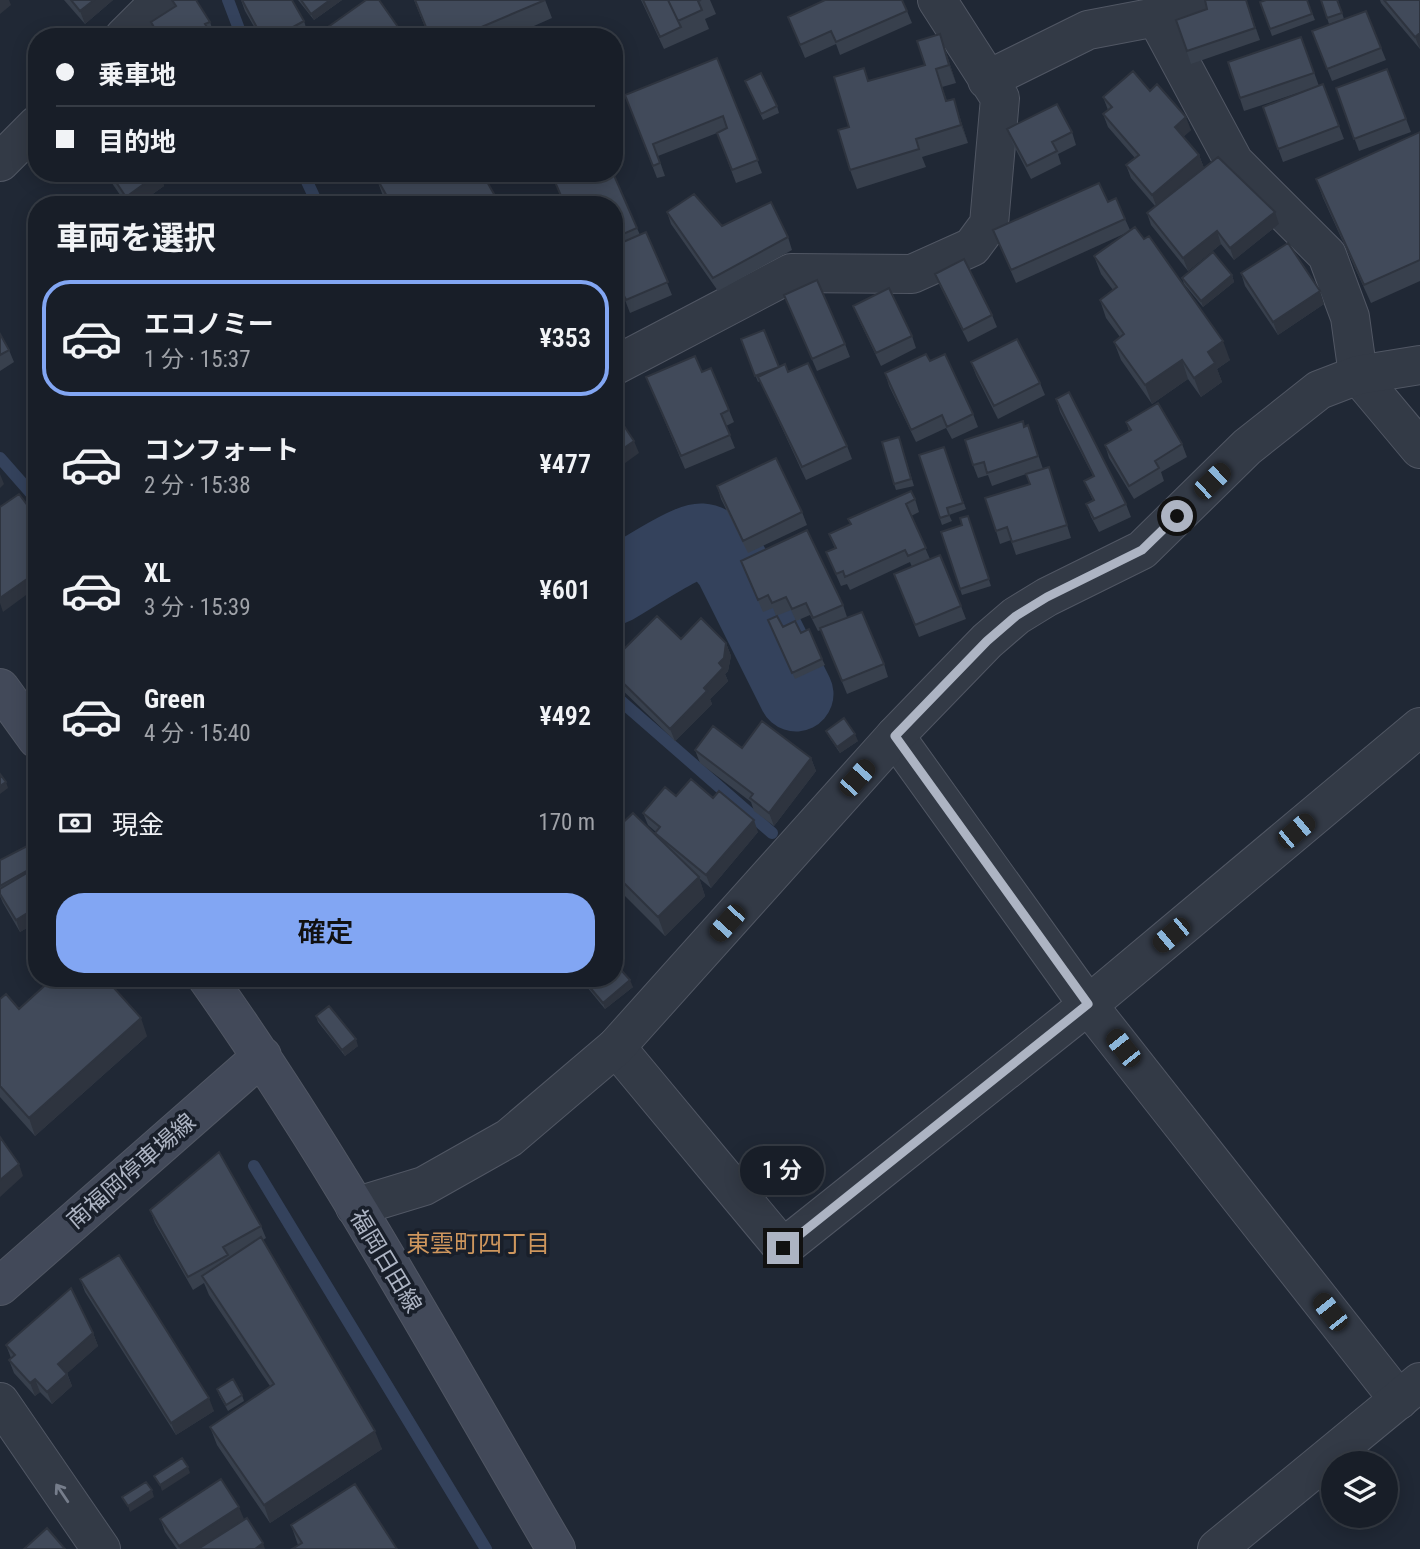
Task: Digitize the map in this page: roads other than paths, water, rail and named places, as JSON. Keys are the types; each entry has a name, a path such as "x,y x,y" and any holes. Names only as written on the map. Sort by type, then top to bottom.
{"main road":[{"path":"0,688 28,727"},
{"name":"福岡日田線","path":"213,987 262,1056 355,1207 556,1549"},
{"name":"南福岡停車場線","path":"0,1286 262,1056"}],"street":[{"path":"133,28 161,0"},
{"path":"623,361 791,273 912,274 972,247 989,224 1000,98 937,0"},
{"path":"988,80 1088,30 1156,17 1200,0"},
{"path":"1156,17 1234,162 1327,256 1350,317 1359,375 1420,449"},
{"path":"0,162 28,134"},
{"path":"355,1207 424,1186 509,1138 616,1046 895,736 987,641 1016,616 1047,597 1142,550 1247,447 1319,390 1359,375 1420,365"},
{"path":"616,1046 783,1248 1088,1004 1420,727"},
{"path":"895,736 1088,1004 1410,1391 1217,1549"},
{"path":"234,987 262,1056"},
{"path":"0,1402 101,1549"}],"waterway":[{"path":"228,0 239,28"},
{"path":"307,182 314,196"},
{"path":"0,458 28,490"},
{"path":"623,581 684,546 701,541 710,544 731,564 796,694"},
{"path":"623,703 772,833"},
{"path":"254,1166 486,1549"}],"district":[{"name":"東雲町四丁目","path":"478,1244"}]}
